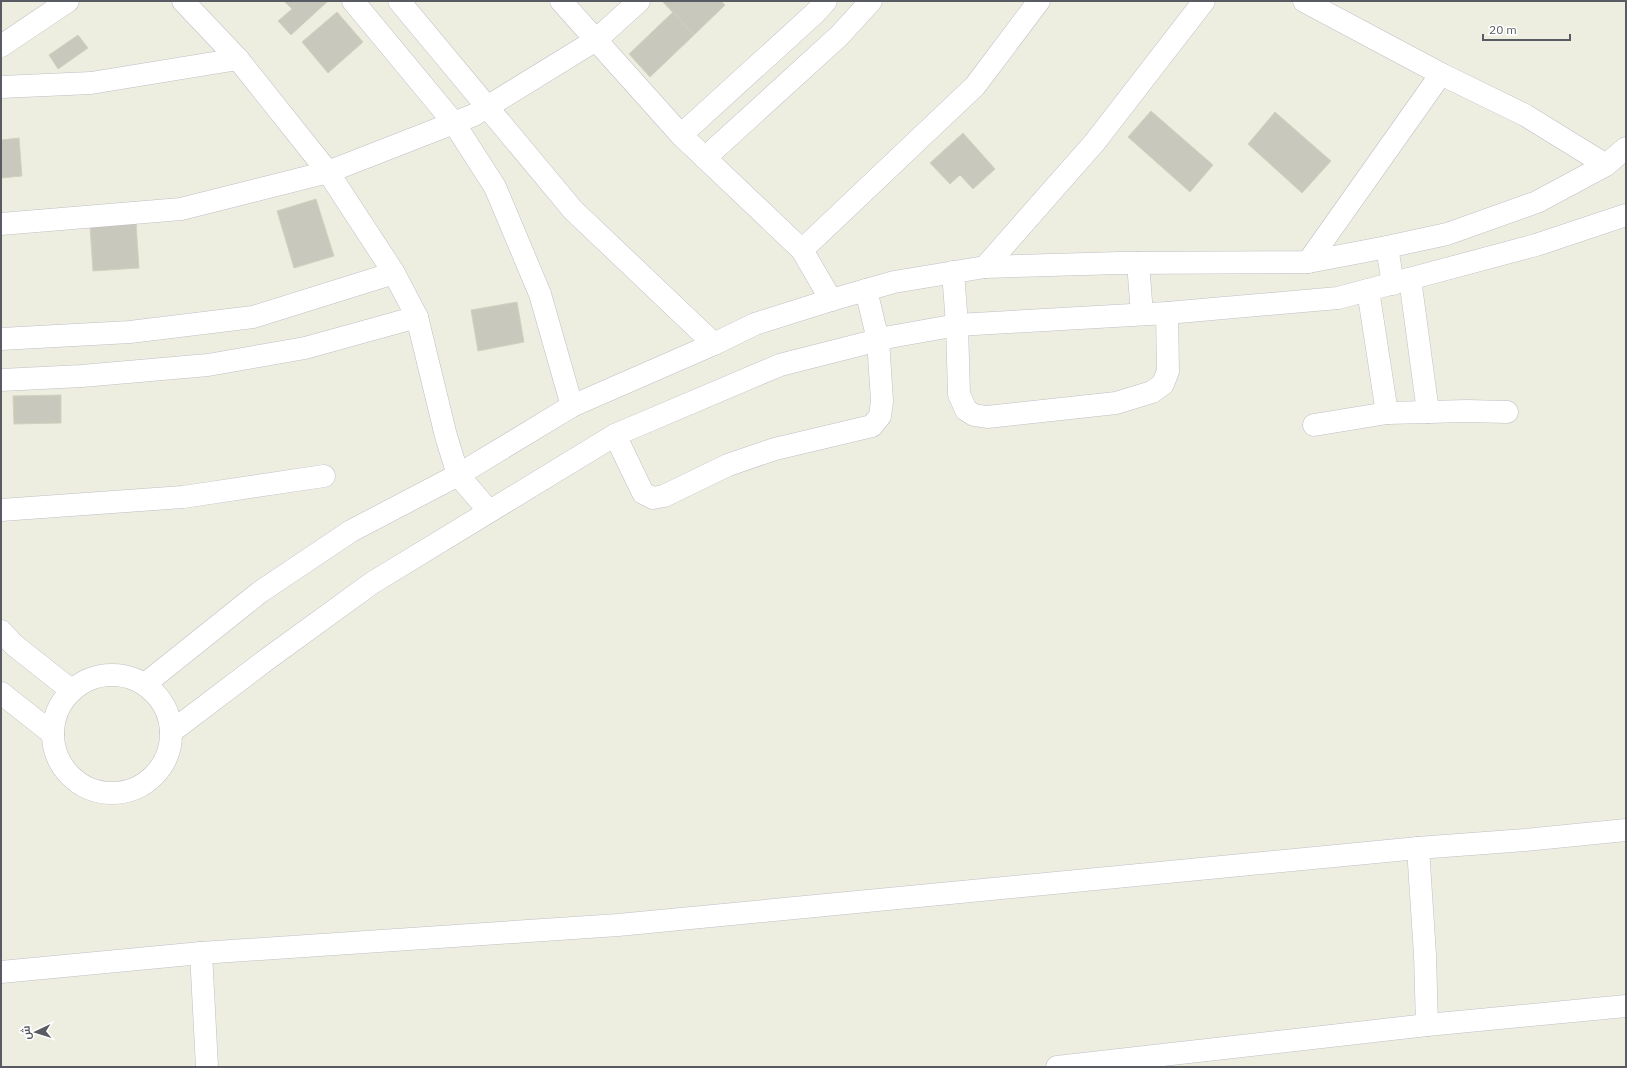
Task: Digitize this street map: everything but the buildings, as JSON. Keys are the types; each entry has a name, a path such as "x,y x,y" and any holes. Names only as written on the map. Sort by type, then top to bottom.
{"street":[{"path":"1,46 68,1"},
{"path":"183,1 238,59 328,172 394,273 417,316 446,436 458,475 489,511"},
{"path":"353,1 454,123 495,187 540,294 572,406"},
{"path":"400,1 573,210 714,344"},
{"path":"561,1 681,135 802,250 831,300"},
{"path":"1,224 181,209 328,172 474,115 596,40 639,1"},
{"path":"681,135 815,13 826,1"},
{"path":"705,158 839,36 871,1"},
{"path":"802,250 975,86 1039,1"},
{"path":"984,267 1095,142 1204,1"},
{"path":"1304,1 1441,74 1525,115 1606,165"},
{"path":"1,87 92,83 238,59"},
{"path":"1308,262 1441,74"},
{"path":"145,684 260,592 351,531 458,475 572,406 714,344 755,324 894,282 984,267 1138,263 1308,262 1387,247 1447,234 1537,202 1606,165 1626,148"},
{"path":"171,732 266,660 372,583 615,435 780,365 878,340 958,325 1167,313 1338,298 1536,245 1626,215"},
{"path":"1387,247 1402,281 1428,412"},
{"path":"1138,263 1142,314"},
{"path":"953,272 958,325 959,394 966,410 974,415 987,417 1116,403 1152,392 1163,384 1168,371 1167,313"},
{"path":"1,339 130,332 253,317 394,273"},
{"path":"615,435 643,493 653,498 664,496 728,465 775,449 872,426 880,416 882,401 878,340 866,290"},
{"path":"1368,290 1387,413"},
{"path":"1,380 82,376 208,365 305,348 417,316"},
{"path":"1314,425 1387,413 1467,411 1507,412"},
{"path":"1,510 183,497 324,476"},
{"path":"1,631 14,645 71,690"},
{"path":"107,675 127,677 145,684 158,697 167,714 171,732 169,751 160,769 146,783 128,792 108,794 89,790 72,779 60,763 53,745 53,725 59,706 71,690 88,679 107,675"},
{"path":"1,692 53,734"},
{"path":"1,972 201,953 618,925 1418,848 1525,840 1626,830"},
{"path":"1418,848 1426,969 1427,1025"},
{"path":"201,953 207,1067"},
{"path":"1057,1067 1427,1025 1626,1006"}]}
